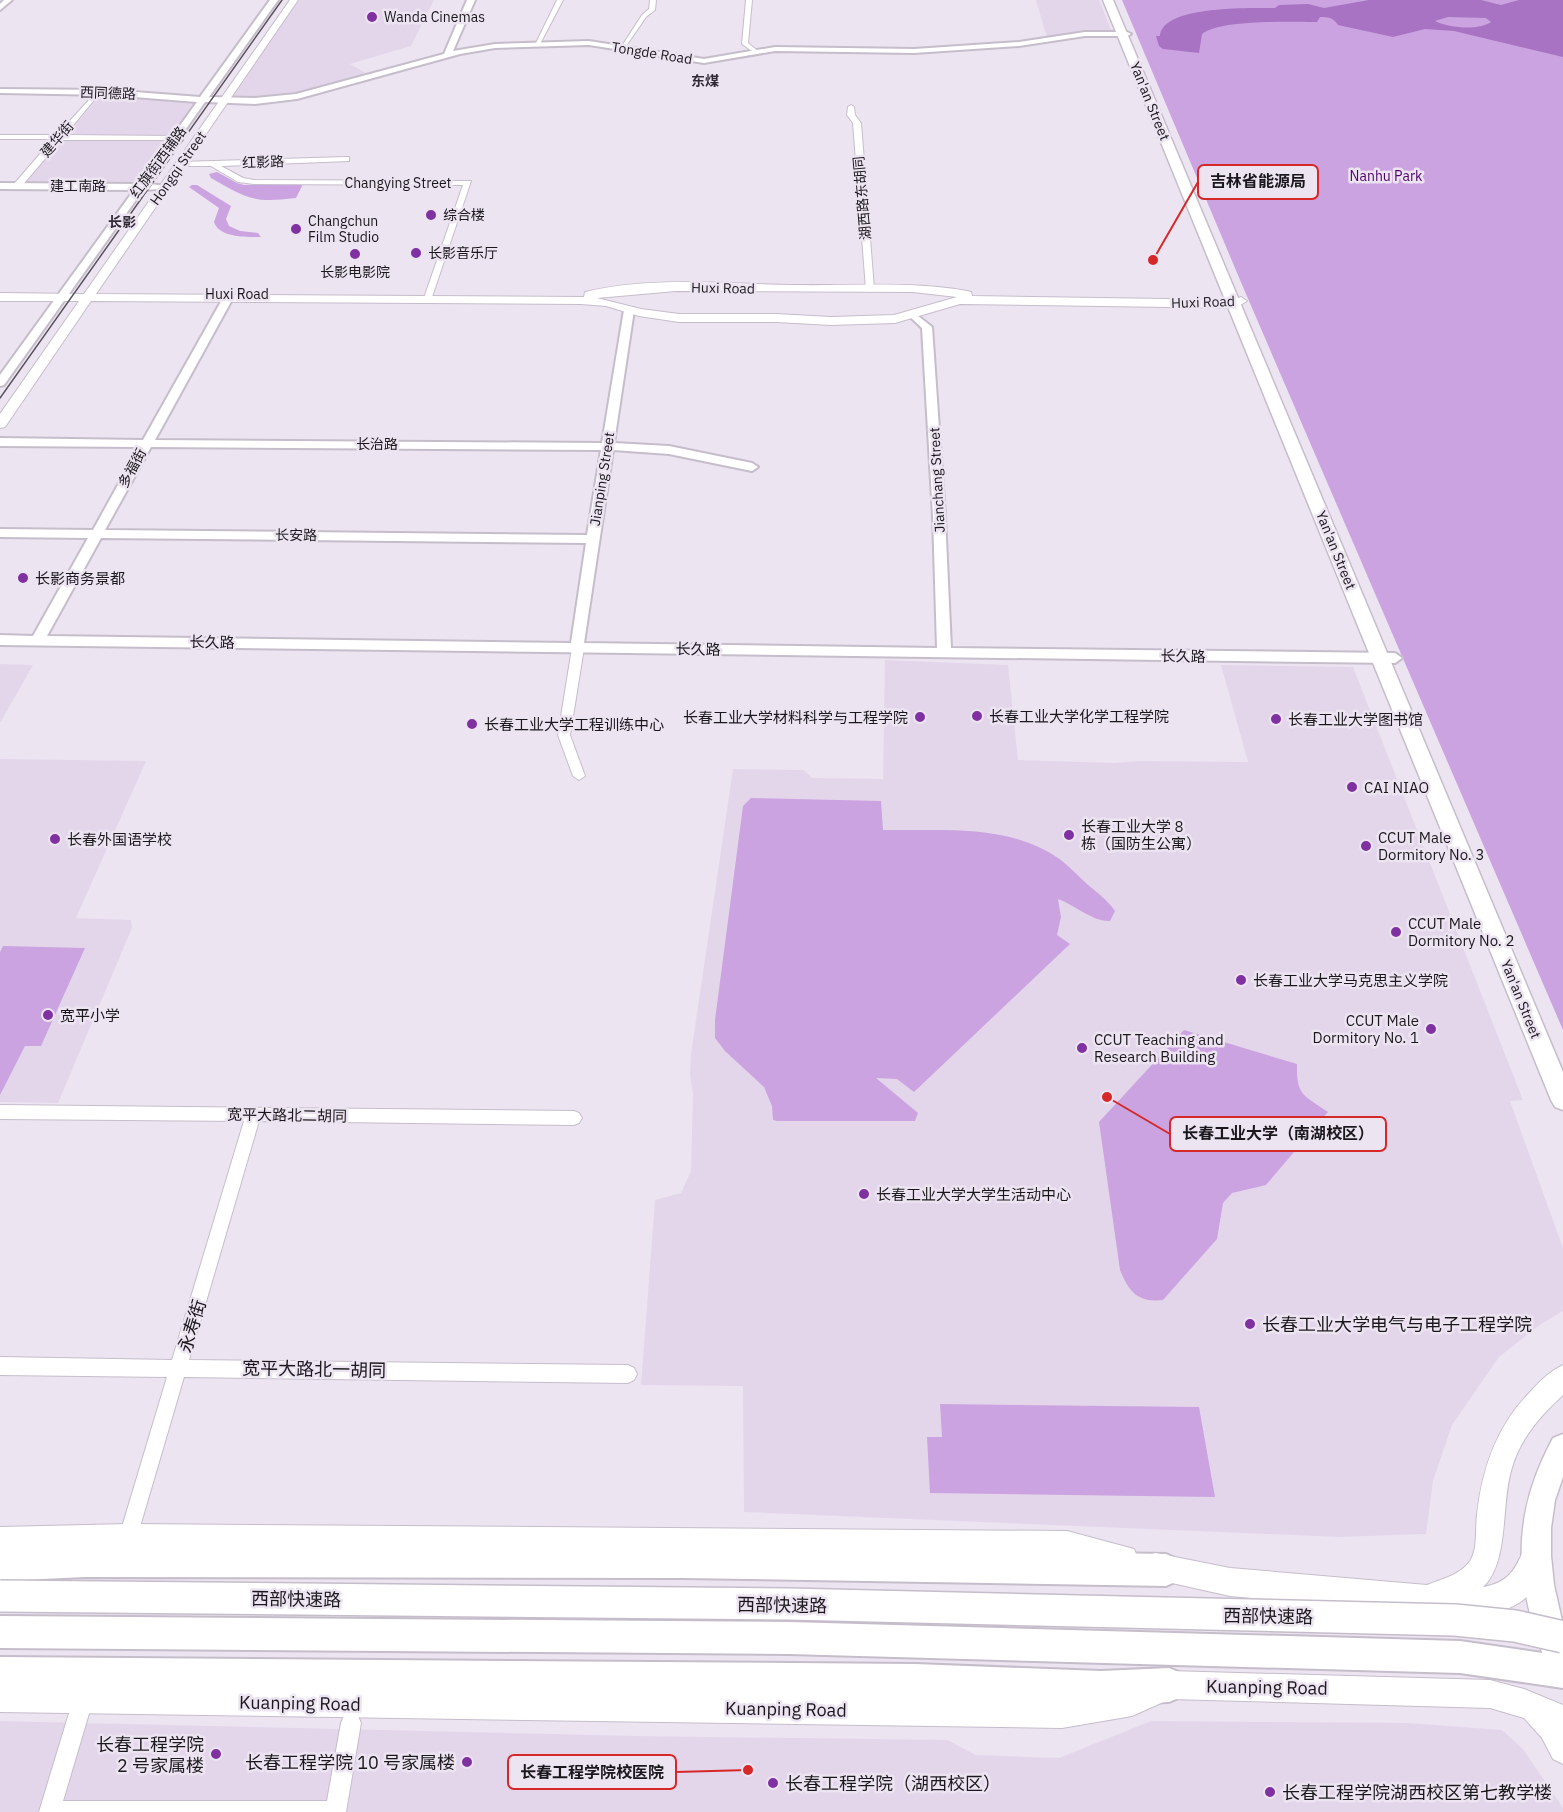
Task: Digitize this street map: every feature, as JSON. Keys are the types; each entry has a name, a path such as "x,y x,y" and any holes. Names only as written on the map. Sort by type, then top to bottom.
{"highway":[{"path":"0,1565 85,1561 682,1562 1166,1570"},
{"name":"西部快速路","path":"0,1596 790,1604 1455,1620 1515,1626 1563,1637"},
{"path":"0,1632 861,1640 1460,1657 1563,1672"},
{"path":"0,1674 915,1681 1101,1688 1168,1685"}],"main road":[{"name":"Hongqi Street","path":"0,407 180,164 287,0"},
{"name":"Hongqi Street","path":"0,424 157,187 294,0"},
{"name":"Yan'an Street","path":"1108,0 1125,34 1236,301 1563,1065"},
{"name":"Yan'an Street","path":"1115,0 1125,34"},
{"name":"Huxi Road","path":"85,295 228,298 573,296 645,288 937,289 982,298 1236,301"},
{"name":"Huxi Road","path":"0,295 581,300 607,302 629,310 679,318 776,318 831,321 875,321 913,315 943,303 959,300 1236,301"},
{"name":"Yan'an Street","path":"1388,658 1563,1100"},
{"path":"1423,1600 1462,1585 1480,1570 1487,1555 1493,1487 1502,1456 1518,1423 1537,1400 1563,1378"},
{"path":"0,1541 128,1536 1067,1545 1166,1570 1230,1582 1468,1603 1497,1600 1522,1585 1531,1571 1541,1499 1548,1478 1563,1448"},
{"path":"1536,1548 1542,1602 1563,1667"},
{"name":"Kuanping Road","path":"0,1698 1062,1713 1132,1702 1168,1685 1388,1689 1478,1694 1524,1703 1563,1720"},
{"path":"1524,1703 1542,1716 1563,1749"}],"street":[{"path":"0,8 9,0"},
{"name":"红旗街西辅路","path":"0,383 5,368 63,295 274,0"},
{"path":"447,55 471,0"},
{"path":"537,44 560,0"},
{"path":"622,48 644,16 652,10 653,0"},
{"path":"749,0 745,44 756,52"},
{"name":"Tongde Road","path":"221,99 285,99 484,47 589,43 704,61 775,50 914,51 1045,41 1074,34 1125,34"},
{"name":"西同德路","path":"0,92 98,92 221,99"},
{"name":"建华街","path":"17,186 98,92"},
{"name":"湖西路东胡同","path":"851,107 851,115 857,123 870,289"},
{"path":"0,137 176,138"},
{"name":"红影路","path":"180,164 346,159"},
{"name":"Changying Street","path":"212,164 246,182 468,183 429,297"},
{"name":"建工南路","path":"0,186 157,187"},
{"name":"多福街","path":"38,640 228,298"},
{"name":"Jianping Street","path":"578,648 577,638 629,310"},
{"name":"Jianchang Street","path":"913,315 927,327 939,516 944,652"},
{"path":"5,368 27,368"},
{"name":"长治路","path":"0,442 608,446 669,450 752,467"},
{"name":"长安路","path":"0,533 592,539"},
{"name":"长久路","path":"0,640 1388,658"},
{"path":"578,648 564,735 566,748 578,764 579,776"},
{"name":"宽平大路北二胡同","path":"0,1112 574,1118"},
{"name":"永寿街","path":"128,1536 255,1114"},
{"name":"宽平大路北一胡同","path":"0,1366 628,1374"},
{"path":"83,1700 49,1812 336,1811 351,1723"}],"shaded area":[{"path":"298,0 434,0 411,46 350,64 369,75 290,96 265,99 232,97"},
{"path":"1036,0 1099,0 1112,32 1078,32 1047,38"},
{"path":"1369,0 1481,0 1501,5 1519,0 1563,0 1563,57 1454,31 1425,29 1393,37 1338,25 1332,19 1325,17 1320,17 1317,22 1256,22 1211,29 1202,34 1199,53 1163,49 1159,46 1156,36 1160,36 1165,26 1176,19 1210,10 1275,8 1279,5 1308,4 1324,8","holes":["1448,17 1486,18 1491,22 1479,27 1455,27 1435,21"]},
{"path":"102,94 196,103 173,136 65,136"},
{"path":"60,140 169,140 137,185 21,185"},
{"path":"885,660 1008,665 1018,760 1114,763 1139,761 1248,762 1221,665 1353,667 1523,1100 1510,1101 1563,1248 1563,1311 1541,1324 1499,1357 1452,1425 1433,1481 1426,1534 1340,1537 744,1512 743,1386 641,1385 655,1200 681,1193 691,1171 693,1094 690,1075 691,1054 733,769 804,770 812,778 883,779"},
{"path":"0,664 33,665 0,723"},
{"path":"0,759 146,761 76,918 131,920 132,928 58,1103 0,1102"},
{"name":"长春工程学院（湖西校区）","path":"0,1721 636,1736 947,1740 976,1755 1059,1758 1151,1721 1408,1723 1502,1730 1523,1749 1563,1808 1563,1812 0,1812"}],"green space":[{"name":"Nanhu Park","path":"1122,0 1563,0 1563,1030 1243,287"},
{"path":"217,172 244,185 303,184 296,198 270,200 251,198 211,178 209,174"},
{"path":"197,185 231,206 226,219 229,226 240,231 258,233 261,237 234,236 221,231 214,222 219,208 189,187"},
{"path":"751,798 881,801 883,830 952,830 1020,840 1041,848 1061,860 1115,911 1110,921 1104,921 1058,899 1061,917 1057,935 1070,944 914,1092 897,1079 876,1078 918,1113 915,1121 773,1120 772,1106 764,1087 725,1051 715,1038 715,1020 743,806"},
{"path":"3,946 85,948 41,1046 25,1046 0,1095 0,952"},
{"path":"1184,1030 1297,1064 1298,1083 1303,1094 1328,1112 1266,1185 1232,1193 1223,1203 1217,1239 1163,1300 1147,1300 1131,1290 1120,1270 1099,1122"},
{"path":"940,1404 1199,1407 1215,1497 930,1493 927,1437 942,1437"}],"tram line":[{"path":"0,398 282,0"}],"place":[{"name":"Wanda Cinemas","path":"372,17"},
{"name":"综合楼","path":"431,215"},
{"name":"Changchun Film Studio","path":"296,229"},
{"name":"长影音乐厅","path":"416,253"},
{"name":"长影电影院","path":"355,254"},
{"name":"吉林省能源局","path":"1153,260"},
{"name":"长影商务景都","path":"23,578"},
{"name":"长春工业大学化学工程学院","path":"977,716"},
{"name":"长春工业大学材料科学与工程学院","path":"920,717"},
{"name":"长春工业大学图书馆","path":"1276,719"},
{"name":"长春工业大学工程训练中心","path":"472,724"},
{"name":"CAI NIAO","path":"1352,787"},
{"name":"长春工业大学 8 栋（国防生公寓）","path":"1069,835"},
{"name":"长春外国语学校","path":"55,839"},
{"name":"CCUT Male Dormitory No. 3","path":"1366,846"},
{"name":"CCUT Male Dormitory No. 2","path":"1396,932"},
{"name":"长春工业大学马克思主义学院","path":"1241,980"},
{"name":"宽平小学","path":"48,1015"},
{"name":"CCUT Male Dormitory No. 1","path":"1431,1029"},
{"name":"CCUT Teaching and Research Building","path":"1082,1048"},
{"name":"长春工业大学（南湖校区）","path":"1107,1097"},
{"name":"长春工业大学大学生活动中心","path":"864,1194"},
{"name":"长春工业大学电气与电子工程学院","path":"1250,1324"},
{"name":"长春工程学院 2 号家属楼","path":"216,1754"},
{"name":"长春工程学院 10 号家属楼","path":"467,1762"},
{"name":"长春工程学院校医院","path":"748,1770"},
{"name":"长春工程学院（湖西校区）","path":"773,1783"},
{"name":"长春工程学院湖西校区第七教学楼","path":"1270,1792"}],"district":[{"name":"东煤","path":"705,81"},
{"name":"长影","path":"122,222"}]}
